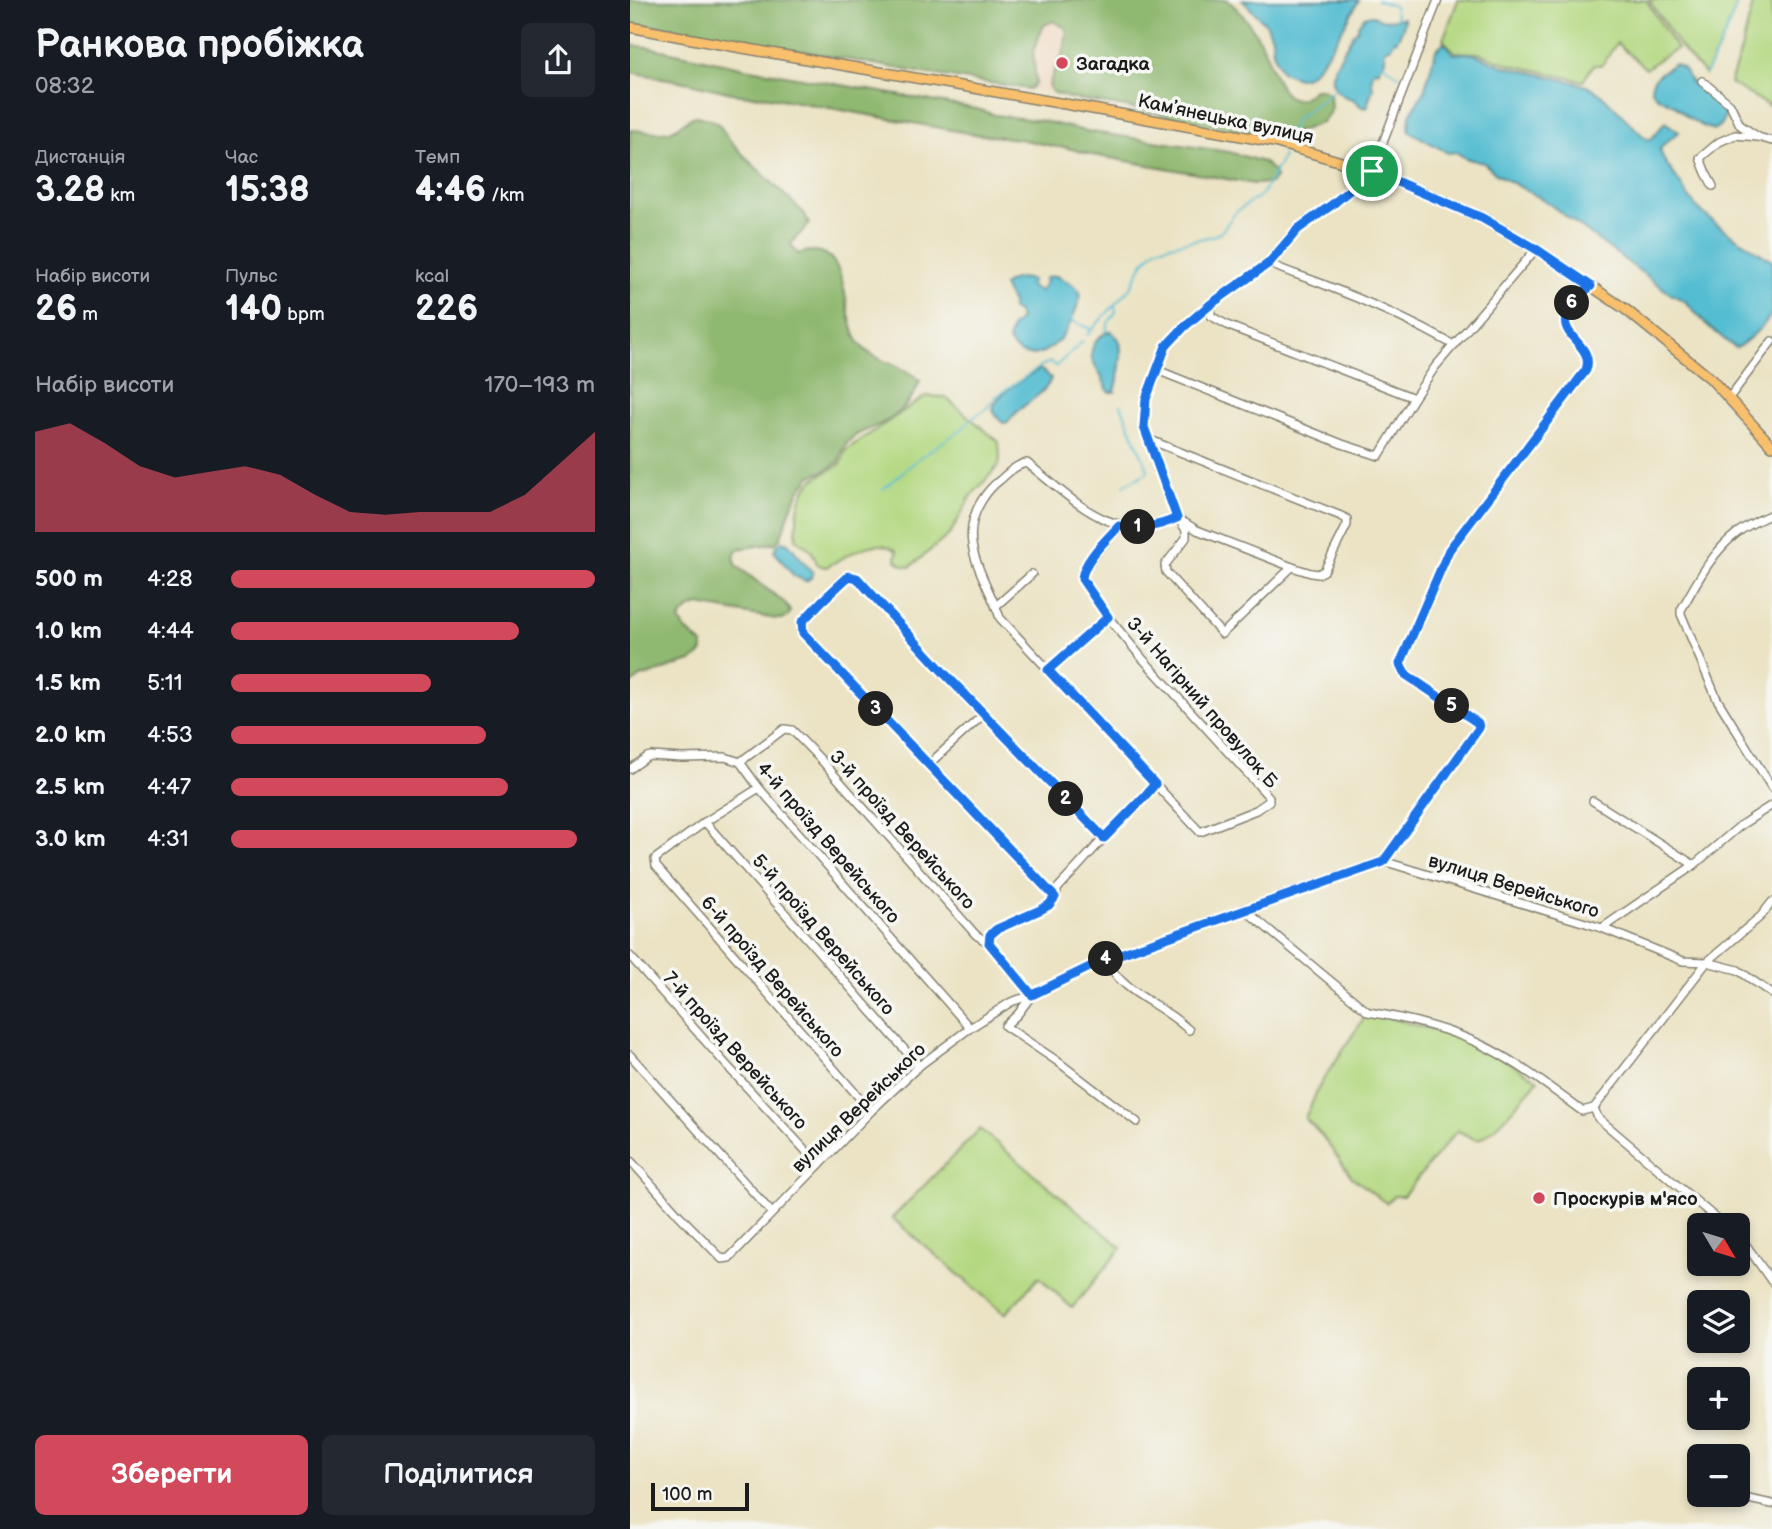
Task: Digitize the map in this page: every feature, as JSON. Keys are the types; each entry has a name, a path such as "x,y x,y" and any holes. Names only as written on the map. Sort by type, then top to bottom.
{"main road":[{"name":"Камʼянецька вулиця","path":"630,27 1274,142 1372,171 1482,218 1536,249 1625,309 1710,378 1772,446"}],"street":[{"path":"1292,567 1222,634 1180,589 1164,568 1186,538 1186,530 1177,518 1144,427 1146,399 1166,346 1185,326 1269,263 1298,229 1372,171 1438,0"},
{"path":"1702,82 1730,104 1740,125 1758,137"},
{"path":"1713,186 1700,158 1719,142 1735,135 1772,141"},
{"path":"1157,370 1342,444 1379,456 1435,368 1536,249"},
{"path":"1269,263 1398,316 1454,345"},
{"path":"1383,862 1479,728 1478,723 1405,674 1400,664 1449,550 1586,370 1589,362 1585,350 1567,332 1566,315 1572,303 1591,286"},
{"path":"1211,304 1211,316 1229,326 1414,398"},
{"path":"1729,398 1772,341"},
{"path":"1150,440 1347,519 1347,525 1324,571 1311,573 1197,530 1177,518"},
{"name":"3-й Нагірний провулок Б","path":"1021,463 1027,463 1090,513 1119,526 1082,572 1082,579 1108,617 1142,658 1269,797 1269,801 1256,810 1200,832 1000,618 996,606 977,562 970,535 971,524 974,512 988,489 1021,463"},
{"path":"1772,514 1738,533 1717,552 1681,610 1717,699 1772,788"},
{"path":"1119,526 1151,527 1177,518"},
{"path":"1186,530 1197,530"},
{"path":"996,606 1032,574"},
{"path":"1055,897 803,633 802,622 849,576 857,578 945,674 1104,838"},
{"path":"1048,670 1108,617"},
{"path":"929,764 984,714"},
{"name":"3-й проїзд Верейського","path":"740,762 785,729 792,730 976,934 989,943 1032,995"},
{"name":"4-й проїзд Верейського","path":"630,769 652,756 725,757 740,762 759,788 970,1028"},
{"path":"989,943 990,935 997,929 1049,905 1058,888 1155,784"},
{"path":"705,822 759,788"},
{"path":"1593,801 1693,865"},
{"path":"1602,928 1693,865 1741,825 1772,805"},
{"name":"6-й проїзд Верейського","path":"705,822 655,859 656,866 872,1111"},
{"name":"5-й проїзд Верейського","path":"705,822 919,1066"},
{"name":"вулиця Верейського","path":"630,1160 706,1244 722,1259 729,1258 919,1066 1011,1002 1032,995 1106,959 1383,862 1602,928 1683,961 1707,962 1738,970 1772,994"},
{"path":"1244,909 1368,1012 1430,1026 1474,1041 1502,1056 1582,1111 1594,1108 1707,962 1760,916 1772,902"},
{"name":"7-й проїзд Верейського","path":"630,956 819,1165"},
{"path":"1106,959 1119,981 1189,1030"},
{"path":"1032,995 1005,1026 1057,1061 1137,1122"},
{"path":"630,1055 772,1213"},
{"path":"1594,1108 1598,1118 1710,1213"},
{"path":"1750,1251 1772,1282"},
{"path":"1750,1499 1772,1504"}],"shaded area":[{"path":"1053,21 1066,28 1067,40 1063,56 1052,75 1049,86 1052,92 1029,89 1036,83 1033,51 1044,25"}],"green space":[{"path":"630,0 1228,0 1255,32 1274,75 1286,94 1294,99 1303,98 1314,89 1322,89 1330,94 1331,111 1322,122 1288,136 1232,130 1126,107 1069,98 1052,92 1049,86 1063,53 1066,38 1066,28 1053,21 1044,25 1033,51 1036,83 1029,89 672,28 634,24 630,23"},
{"path":"1458,0 1646,0 1677,49 1646,69 1617,43 1602,65 1594,65 1583,81 1508,64 1479,53 1455,52 1443,40"},
{"path":"1649,0 1738,0 1705,75 1680,47"},
{"path":"1754,0 1772,0 1771,107 1730,83"},
{"path":"630,45 977,109 995,115 1229,152 1263,162 1274,171 1276,178 1270,183 1254,184 1019,139 973,134 770,97 740,95 630,72"},
{"path":"696,116 718,123 747,159 805,214 809,224 791,245 798,254 816,251 829,256 843,284 855,336 863,348 920,381 897,414 854,436 843,450 839,462 811,476 793,503 780,539 775,543 736,551 734,557 737,566 785,603 790,611 788,616 776,619 699,605 693,607 679,620 703,645 700,655 691,661 641,677 630,685 630,130 666,132"},
{"path":"926,396 945,397 999,442 999,465 971,496 950,534 910,567 896,560 897,551 879,545 851,553 826,567 819,565 810,550 796,539 798,508 803,493 815,479 841,464 846,450"},
{"path":"1368,1012 1474,1041 1538,1080 1509,1114 1484,1137 1476,1140 1458,1131 1455,1133 1403,1196 1394,1196 1386,1203 1352,1177 1305,1118 1321,1083"},
{"path":"980,1129 1122,1248 1072,1308 1039,1277 1005,1314 892,1218"}],"water":[{"path":"1242,0 1359,0 1336,40 1315,69 1309,75 1298,78 1282,72 1273,52 1267,25"},
{"path":"1371,15 1383,20 1404,19 1397,40 1390,48 1385,49 1385,60 1378,71 1374,70 1372,90 1366,108 1337,91 1332,74 1358,25 1364,17"},
{"path":"1443,43 1453,54 1477,55 1503,66 1592,88 1649,140 1665,122 1679,132 1660,149 1665,162 1692,201 1716,224 1772,261 1772,313 1766,322 1735,348 1707,325 1685,301 1672,295 1544,200 1496,174 1484,163 1465,158 1456,152 1448,153 1409,131 1410,115 1424,91 1436,50"},
{"path":"1674,64 1682,68 1693,84 1723,111 1725,116 1714,130 1695,122 1653,92 1651,88 1654,79"},
{"path":"1056,276 1074,285 1081,295 1072,319 1060,339 1046,350 1030,355 1022,353 1008,340 1013,325 1020,318 1017,311 1012,310 1012,303 1003,286 1014,279 1023,278 1032,280 1030,287 1041,291 1045,279"},
{"path":"1111,331 1118,339 1121,351 1115,392 1109,392 1092,354 1097,340"},
{"path":"1040,369 1051,378 1046,388 1003,423 994,413 994,404 1012,386"},
{"path":"783,541 788,543 813,573 812,577 806,581 794,576 774,551"}],"waterway":[{"path":"1377,0 1394,6 1397,19"},
{"path":"1705,75 1738,0"},
{"path":"1382,63 1399,76"},
{"path":"1289,136 1294,121 1336,88"},
{"path":"1087,335 1131,287 1143,263 1157,248 1221,232 1236,212 1262,194 1283,155"},
{"path":"1106,332 1108,323 1116,312 1115,306"},
{"path":"1069,319 1092,330"},
{"path":"883,489 918,459 962,429 986,409 994,398 1043,365 1050,362 1056,366 1083,341"},
{"path":"1121,405 1148,470 1124,485"}],"place":[{"name":"Загадка","path":"1062,63"},
{"name":"Проскурів м'ясо","path":"1539,1198"}],"route":[{"path":"1372,171 1482,218 1536,249 1591,286 1572,303 1566,315 1567,332 1585,350 1589,362 1586,370 1449,550 1400,664 1405,674 1478,723 1479,728 1383,862 1106,959 1032,995 989,943 990,935 997,929 1049,905 1055,897 803,633 802,622 841,582 849,576 857,578 945,674 1104,838 1155,784 1048,670 1108,617 1082,579 1082,572 1101,546 1119,526 1151,527 1177,518 1144,427 1146,399 1161,356 1166,346 1185,326 1269,263 1298,229 1372,171"}]}
